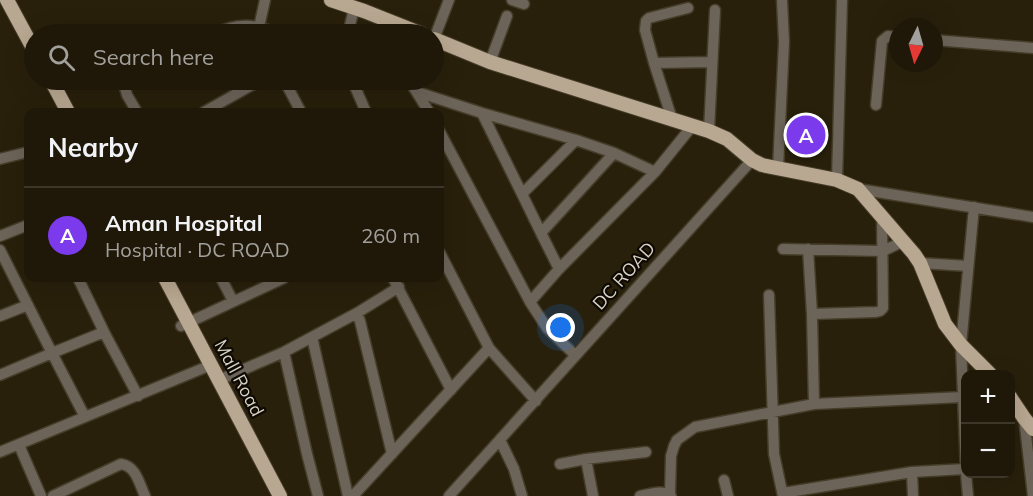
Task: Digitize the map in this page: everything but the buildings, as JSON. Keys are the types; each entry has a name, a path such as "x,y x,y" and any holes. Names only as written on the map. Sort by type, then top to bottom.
{"main road":[{"path":"8,0 24,31"},
{"path":"17,0 30,24"},
{"path":"333,0 362,6 401,24"},
{"path":"444,43 490,62 709,130 728,139 752,160 762,165 837,180 858,189 904,241 920,263 942,318 961,345 985,370"},
{"path":"57,90 67,108"},
{"path":"66,90 76,108"},
{"name":"Mall Road","path":"158,282 185,325"},
{"name":"Mall Road","path":"167,282 185,325 270,496"},
{"name":"Mall Road","path":"207,367 219,380 280,496"},
{"path":"1015,403 1028,424"}],"street":[{"path":"260,24 265,0"},
{"path":"440,24 449,0"},
{"path":"512,0 524,4"},
{"path":"777,168 784,42 783,0"},
{"path":"837,180 842,0"},
{"path":"353,24 362,6"},
{"path":"672,119 645,30 646,21 649,18 688,8"},
{"path":"709,130 715,10"},
{"path":"490,62 507,16"},
{"path":"876,105 882,41 889,36"},
{"path":"943,41 1033,48"},
{"path":"654,63 712,62"},
{"path":"125,90 135,108"},
{"path":"226,107 248,90"},
{"path":"289,90 299,108"},
{"path":"356,90 364,108"},
{"path":"417,92 427,108"},
{"path":"417,92 576,140 614,153 655,172"},
{"path":"482,113 559,269"},
{"path":"530,302 559,269 655,172 693,125"},
{"path":"444,140 530,302 547,328 575,355"},
{"path":"522,194 576,140"},
{"path":"541,233 614,153"},
{"path":"0,159 24,154"},
{"name":"DC ROAD","path":"449,496 752,160"},
{"path":"858,189 1033,217"},
{"path":"962,370 961,345 974,207"},
{"path":"812,314 880,311 883,308 882,217"},
{"path":"0,236 24,227"},
{"path":"783,249 883,250 904,241"},
{"path":"808,249 814,404"},
{"path":"0,250 85,417"},
{"path":"444,261 489,348 536,401"},
{"path":"920,263 968,266"},
{"path":"80,282 138,396"},
{"path":"223,282 233,302"},
{"path":"185,325 276,282"},
{"path":"219,380 284,352 357,313 396,282 451,390"},
{"path":"769,295 774,454 783,494 912,472 961,472"},
{"path":"0,316 28,305"},
{"path":"357,313 392,454"},
{"path":"0,375 104,332"},
{"path":"312,337 351,496"},
{"path":"351,496 489,348"},
{"path":"284,352 318,496"},
{"path":"0,452 207,367"},
{"path":"640,496 656,492 670,495 671,456 674,446 677,440 695,427 814,404 961,397"},
{"path":"1028,424 1033,496"},
{"path":"500,440 514,469 522,496"},
{"path":"19,445 41,496"},
{"path":"560,464 645,452"},
{"path":"586,459 593,496"},
{"path":"53,496 121,464 132,469 145,496"},
{"path":"912,472 913,496"},
{"path":"966,478 968,496"},
{"path":"724,480 728,496"}],"place":[{"name":"Aman Hospital","path":"806,135"}]}
